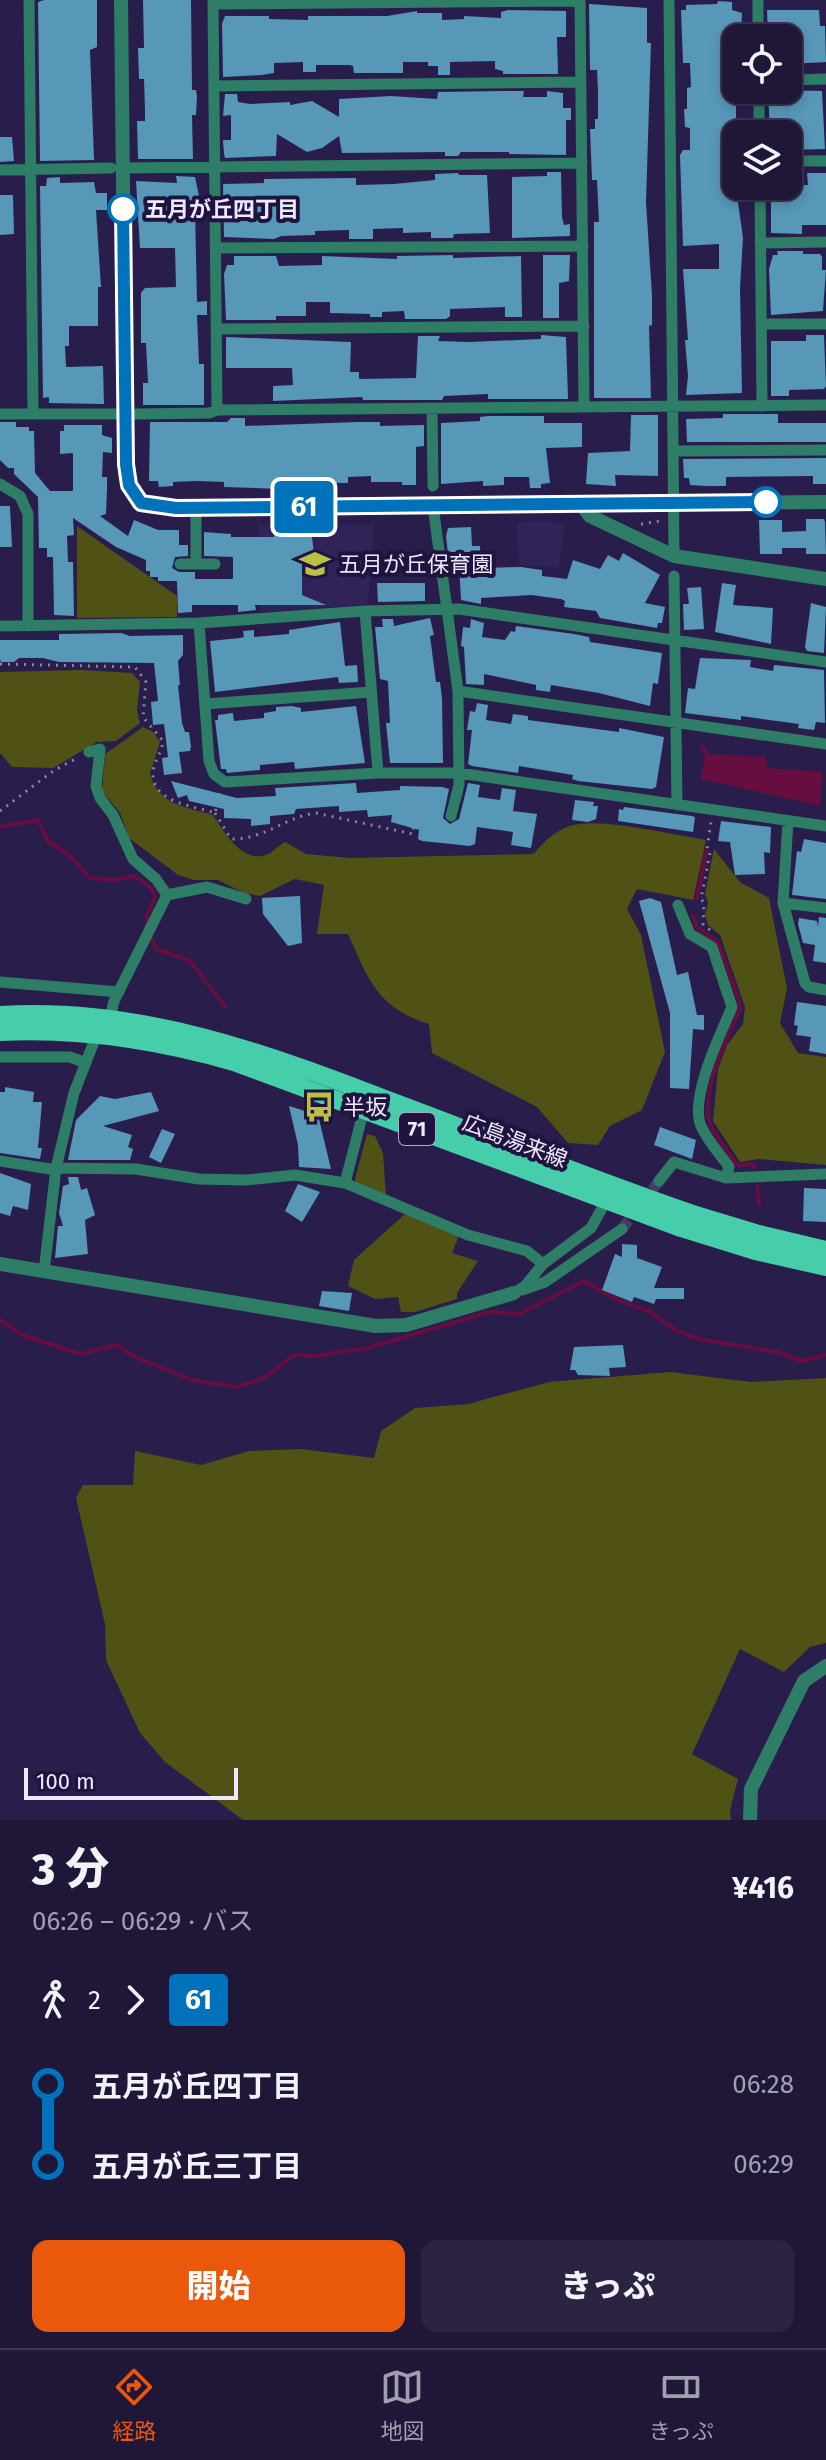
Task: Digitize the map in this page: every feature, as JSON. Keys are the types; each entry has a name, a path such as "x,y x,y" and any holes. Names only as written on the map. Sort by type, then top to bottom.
{"main road":[{"name":"広島湯来線","path":"0,1015 58,1014 110,1018 177,1029 236,1044 651,1200 759,1234 826,1250"},
{"name":"広島湯来線","path":"0,1032 97,1034 170,1045 223,1059 606,1201 722,1241 826,1267"}],"street":[{"path":"29,0 33,413"},
{"path":"121,0 117,168 131,414 127,478 135,497 147,505 196,508 826,502"},
{"path":"217,410 213,2 580,0 584,407"},
{"path":"669,0 674,556"},
{"path":"758,0 758,24"},
{"path":"802,80 826,79"},
{"path":"214,86 581,82"},
{"path":"802,161 826,161"},
{"path":"0,170 582,163"},
{"path":"760,200 762,406"},
{"path":"760,243 826,242"},
{"path":"216,248 583,246"},
{"path":"761,324 826,324"},
{"path":"217,329 584,326"},
{"path":"0,414 826,405"},
{"path":"432,409 433,486"},
{"path":"674,451 826,450"},
{"path":"0,484 20,496 28,514 28,626"},
{"path":"581,504 590,516 674,556 826,579"},
{"path":"433,506 458,691 459,773 451,816"},
{"path":"196,508 196,564"},
{"path":"180,564 215,564"},
{"path":"674,576 677,805"},
{"path":"0,626 199,623 365,611 447,610 826,662"},
{"path":"365,611 378,773"},
{"path":"199,623 209,761 214,774 222,780 238,783 378,773 459,773 826,826"},
{"path":"458,691 826,744"},
{"path":"205,704 371,692"},
{"path":"89,752 100,749 96,790 113,815 133,859 164,887 167,895 119,992 110,1018"},
{"path":"788,821 783,903 805,983 809,987 826,990"},
{"path":"167,895 207,887 246,899"},
{"path":"783,903 826,908"},
{"path":"678,905 690,934 712,947 732,1007 708,1062 699,1108 700,1125 729,1167 726,1178"},
{"path":"0,982 119,992"},
{"path":"44,1272 56,1169 74,1093 97,1034"},
{"path":"0,1057 70,1057 86,1063"},
{"path":"345,1183 364,1109"},
{"path":"0,1161 56,1169 136,1169 199,1179 295,1175 345,1183 468,1235 527,1251 543,1264"},
{"path":"659,1181 674,1162 726,1178 826,1174"},
{"path":"514,1293 525,1286 543,1264 591,1228 606,1201"},
{"path":"0,1264 376,1326 406,1325 545,1282 622,1229"},
{"path":"750,1820 751,1789 804,1681 817,1669 826,1666"}],"path":[{"path":"637,529 638,522 654,524 664,518"},
{"path":"0,664 135,667 146,684 144,718 163,741 153,769 155,782 174,801 215,813 231,839 252,839 306,814 316,813 413,834 418,773"},
{"path":"0,811 53,771 89,752"},
{"path":"215,813 222,780"},
{"path":"713,811 707,849 710,853 701,899 704,903 703,924 715,935"}],"shaded area":[{"path":"548,521 565,525 559,567 519,565 517,522"},
{"name":"五月が丘保育園","path":"258,525 374,525 368,604 260,612"},
{"path":"77,526 177,596 177,617 77,618"},
{"path":"81,670 132,673 140,682 137,710 140,723 116,741 97,742 53,768 12,767 0,753 0,672"},
{"path":"143,727 153,732 160,742 150,774 160,792 184,807 213,815 239,849 254,856 268,854 285,842 306,854 350,858 534,854 557,832 587,823 620,825 706,840 693,900 637,889 627,909 641,935 665,1052 642,1110 610,1126 598,1145 568,1143 537,1107 432,1053 429,1024 397,1010 386,1001 369,978 348,934 317,934 324,885 295,879 260,896 244,893 218,880 194,880 178,875 129,838 120,813 102,791 105,754"},
{"path":"702,744 709,754 766,757 767,768 823,772 820,806 701,779 705,755 699,747"},
{"path":"714,849 740,882 769,898 787,988 780,1023 798,1053 826,1057 826,1165 759,1159 740,1162 713,1121 718,1069 727,1045 743,1024 745,1007 720,935 708,925 705,915 708,902 705,894"},
{"path":"367,1134 375,1136 383,1153 386,1196 356,1183"},
{"path":"405,1214 460,1233 452,1253 478,1261 457,1293 457,1299 415,1312 401,1312 398,1297 375,1299 348,1286 354,1260"},
{"path":"670,1372 751,1382 826,1378 826,1643 810,1647 784,1672 740,1649 692,1754 738,1779 730,1810 731,1820 243,1820 165,1762 140,1733 106,1660 105,1624 76,1498 83,1485 133,1485 135,1451 201,1465 249,1451 301,1449 374,1458 381,1431 415,1408 468,1404 549,1382"}],"building":[{"path":"97,0 97,47 90,50 94,160 40,161 38,2"},
{"path":"143,0 191,0 192,90 196,90 197,96 196,115 192,115 193,159 138,159 137,121 145,121 144,79 139,79 138,48 144,48"},
{"path":"718,1 732,2 732,10 742,13 741,24 722,24 722,104 736,104 736,120 722,120 722,200 738,200 743,238 740,288 742,393 686,395 685,340 688,340 683,269 719,269 719,244 683,246 680,155 683,150 690,150 690,128 685,127 684,109 687,109 687,88 691,87 690,63 683,63 681,10 686,10 686,5 717,4"},
{"path":"589,4 647,8 647,43 651,43 646,202 652,295 652,325 649,326 651,398 594,398 594,222 599,222 597,180 592,180 590,129 595,129 595,119 598,119 598,91 597,70 590,70"},
{"path":"767,10 819,10 820,26 825,26 826,62 802,63 802,24 768,24"},
{"path":"417,11 442,13 442,20 464,19 464,16 501,18 501,12 566,11 566,37 557,37 558,74 503,74 503,71 495,69 495,61 450,62 450,75 438,75 438,66 428,66 428,62 403,62 403,73 354,73 350,65 316,65 316,72 303,72 303,62 274,63 274,73 223,77 222,24 225,16 308,20 308,16 387,16"},
{"path":"524,91 523,97 547,97 547,91 563,93 563,108 571,108 571,120 566,120 566,155 509,152 461,152 458,156 445,156 445,152 342,153 339,136 322,148 307,152 277,134 276,156 225,158 224,154 223,140 231,140 231,115 223,116 225,94 237,94 238,102 250,104 290,102 290,105 312,101 339,117 339,99 391,96 437,99 438,92"},
{"path":"802,91 822,91 825,149 802,150 802,120 769,120 769,104 802,104"},
{"path":"0,137 12,137 14,161 0,162"},
{"path":"547,172 561,172 562,217 564,225 570,224 570,236 512,238 512,177 547,176"},
{"path":"807,173 826,173 826,225 802,225 802,234 771,233 771,200 802,200 802,185 808,185"},
{"path":"435,174 487,175 490,233 431,238 431,232 403,233 403,228 373,229 373,239 349,239 349,230 315,231 315,235 274,239 224,237 223,184 264,183 264,179 356,178 356,185 394,184 435,180"},
{"path":"176,176 195,177 199,196 199,209 195,209 197,302 207,301 207,315 197,315 199,364 204,364 204,405 143,405 143,383 148,383 146,343 141,343 141,293 145,288 176,287 175,248 140,248 136,181 177,183"},
{"path":"60,177 60,183 94,182 96,193 107,193 107,210 96,210 101,287 98,287 98,326 69,326 69,346 65,346 66,367 103,366 104,404 49,403 49,397 43,398 40,186 46,186 47,178"},
{"path":"0,195 13,195 14,234 0,235"},
{"path":"777,251 820,254 822,270 826,270 823,311 771,315 769,269 773,255 778,255"},
{"path":"453,255 453,258 521,256 522,317 505,317 505,307 450,309 450,316 446,319 405,319 404,311 382,312 382,317 370,317 370,314 330,313 330,302 306,302 306,316 276,316 276,320 226,320 224,274 227,265 234,265 234,256 276,256 279,266 322,265 322,256 397,259 397,256"},
{"path":"543,255 570,255 569,281 559,283 559,318 543,318"},
{"path":"541,335 566,337 568,399 488,399 488,394 444,396 442,400 363,400 362,397 273,401 273,386 293,385 292,368 226,368 226,337 351,342 350,372 359,372 359,379 416,378 418,336 440,336 438,341 469,342 541,339"},
{"path":"806,335 824,335 826,386 824,389 789,390 789,396 771,396 771,341 806,341"},
{"path":"723,414 778,414 778,423 826,423 826,442 687,442 686,419 723,418"},
{"path":"631,415 658,415 658,476 615,475 616,486 586,484 588,453 630,451"},
{"path":"544,416 544,423 582,423 582,447 546,448 550,483 541,484 541,488 530,488 529,477 504,477 504,485 483,486 483,481 441,484 441,423 480,421 480,417"},
{"path":"231,418 245,418 245,426 357,422 380,422 380,426 424,425 424,446 416,447 416,485 371,482 371,476 348,477 348,483 282,482 282,489 224,487 224,482 196,481 173,482 173,486 159,487 158,481 149,481 150,422 227,422"},
{"path":"0,422 16,422 16,427 29,427 29,431 34,431 35,473 50,491 73,491 73,453 60,454 60,431 64,431 64,425 102,425 102,435 112,438 112,453 103,452 102,477 107,477 106,514 100,516 128,536 134,520 158,530 179,530 179,545 188,545 188,556 175,557 172,568 179,572 195,572 195,579 233,579 233,557 204,556 204,532 231,534 231,537 274,537 274,529 311,530 314,553 302,554 302,595 326,605 255,605 256,610 238,612 238,605 192,605 192,612 178,613 177,581 158,581 158,577 150,577 150,571 146,571 146,560 116,547 73,518 74,535 67,536 68,562 73,562 74,616 54,615 53,557 47,557 47,548 39,548 38,497 14,474 14,468 8,468 0,460"},
{"path":"826,458 826,484 813,484 813,476 726,477 726,486 690,485 689,478 684,478 683,459"},
{"path":"0,506 10,506 12,547 0,547"},
{"path":"806,519 824,519 826,554 806,554 806,548 782,548 782,554 760,554 759,520 782,520 782,532 806,531"},
{"path":"471,527 472,546 480,546 481,568 521,567 542,570 542,576 567,579 573,560 600,569 608,555 619,561 623,553 660,575 645,603 665,607 662,623 658,623 657,628 600,618 596,611 564,607 565,601 561,599 531,595 481,598 481,604 461,600 459,563 449,563 446,536 448,528"},
{"path":"377,583 425,583 425,601 378,602"},
{"path":"722,583 736,585 733,605 773,608 771,644 715,632"},
{"path":"701,587 704,629 684,630 683,604 689,604 687,588"},
{"path":"811,603 826,607 824,653 807,651 805,647"},
{"path":"430,618 436,682 440,682 442,698 443,763 390,763 386,723 390,723 388,681 380,679 375,627 383,627 382,619 393,619 394,626"},
{"path":"471,619 484,623 482,637 505,640 511,631 515,632 516,626 574,634 589,637 590,642 662,653 658,684 653,683 650,706 551,685 550,692 536,690 536,685 484,674 484,685 466,684 464,647 461,646 463,627 470,628"},
{"path":"340,622 345,666 357,665 358,682 339,683 338,677 215,692 210,641 244,637 243,631 254,630 254,637 289,634 289,630"},
{"path":"121,633 130,636 183,635 178,685 182,723 185,732 189,732 191,746 190,751 179,752 182,773 164,775 162,758 168,757 164,724 153,725 151,702 158,701 154,663 59,662 43,658 1,662 0,659 0,640 59,640 59,634"},
{"path":"700,658 751,660 750,667 773,671 774,665 824,670 825,723 816,722 814,730 798,728 799,724 741,716 741,720 685,713 688,688 695,689"},
{"path":"477,703 488,705 486,720 511,724 513,714 528,716 528,720 619,732 619,728 664,737 656,787 578,781 572,779 573,775 519,766 518,773 472,766 468,764 472,730 467,730 470,711 475,712"},
{"path":"356,706 365,763 295,769 294,762 260,765 260,770 227,773 226,769 221,769 215,720 218,720 218,715 233,713 234,721 264,718 264,713 276,711 276,707 301,708 301,712"},
{"path":"171,781 237,798 276,796 275,788 356,783 357,793 400,790 400,786 442,787 449,789 443,818 450,824 459,819 468,783 480,785 478,797 500,800 502,788 516,790 513,811 537,814 531,848 511,845 513,832 477,827 475,844 470,846 422,841 418,839 419,830 391,822 392,815 368,817 367,810 339,812 339,806 296,809 294,814 270,816 270,824 251,826 251,819 224,818 224,809 189,801 187,795 178,798"},
{"path":"575,800 594,802 593,806 598,806 596,819 588,822 572,820"},
{"path":"624,807 695,817 693,832 618,821 619,809 623,810"},
{"path":"721,821 771,827 770,853 764,852 765,874 735,875 730,842 718,841"},
{"path":"804,839 826,843 826,899 792,895 797,851 801,852"},
{"path":"300,896 302,943 288,946 263,914 262,898"},
{"path":"650,898 661,902 677,975 688,972 697,1015 704,1015 704,1030 693,1029 689,1089 670,1088 670,1013 639,901"},
{"path":"819,917 826,918 826,963 813,961 815,945 803,943 798,924 799,918 817,921 818,927"},
{"path":"797,1002 826,1006 826,1054 809,1051 811,1037 796,1035"},
{"path":"5,1087 34,1092 33,1102 42,1102 40,1159 0,1153 0,1092 5,1092"},
{"path":"151,1092 159,1111 103,1126 132,1135 128,1147 133,1149 130,1160 68,1160 76,1120 100,1096 115,1099"},
{"path":"289,1106 318,1115 331,1169 299,1167 298,1145"},
{"path":"660,1127 696,1140 692,1159 654,1145"},
{"path":"162,1129 175,1134 161,1163 149,1157"},
{"path":"0,1173 31,1184 28,1210 13,1206 10,1216 0,1213"},
{"path":"68,1177 78,1177 81,1190 87,1188 95,1215 85,1220 88,1254 55,1258 58,1226 63,1226 59,1213 63,1186 69,1184"},
{"path":"298,1184 320,1192 302,1222 285,1211"},
{"path":"804,1188 826,1189 826,1222 803,1221"},
{"path":"622,1244 637,1245 637,1258 662,1267 654,1288 684,1288 684,1299 656,1299 654,1304 634,1297 632,1302 602,1290 615,1254 622,1257"},
{"path":"322,1291 352,1293 349,1311 319,1306"},
{"path":"623,1345 626,1367 609,1368 610,1376 578,1375 575,1370 570,1370 574,1347"}],"waterway":[{"path":"0,827 38,820 48,841 70,856 90,878 114,880 133,876 152,888 155,897 147,916 148,929"},
{"path":"697,898 706,851"},
{"path":"693,915 696,927 718,942 741,1007 712,1081 708,1111 710,1123 738,1166 754,1164 755,1168"},
{"path":"150,937 157,949 190,961 225,1006"},
{"path":"757,1186 759,1204"},
{"path":"0,1320 22,1335 81,1354 116,1345 135,1357 192,1380 237,1387 264,1378 294,1355 315,1356 367,1348 490,1312 519,1314 584,1281 616,1299 650,1312 677,1331 699,1339 777,1352 802,1361 826,1355"}],"tunnel":[{"path":"622,1229 659,1181"}],"bus line":[{"name":"61","path":"123,209 126,464 129,485 141,503 176,508 766,502"}],"place":[{"name":"五月が丘四丁目","path":"123,209"},
{"name":"五月が丘保育園","path":"315,564"},
{"name":"半坂","path":"319,1107"}]}
